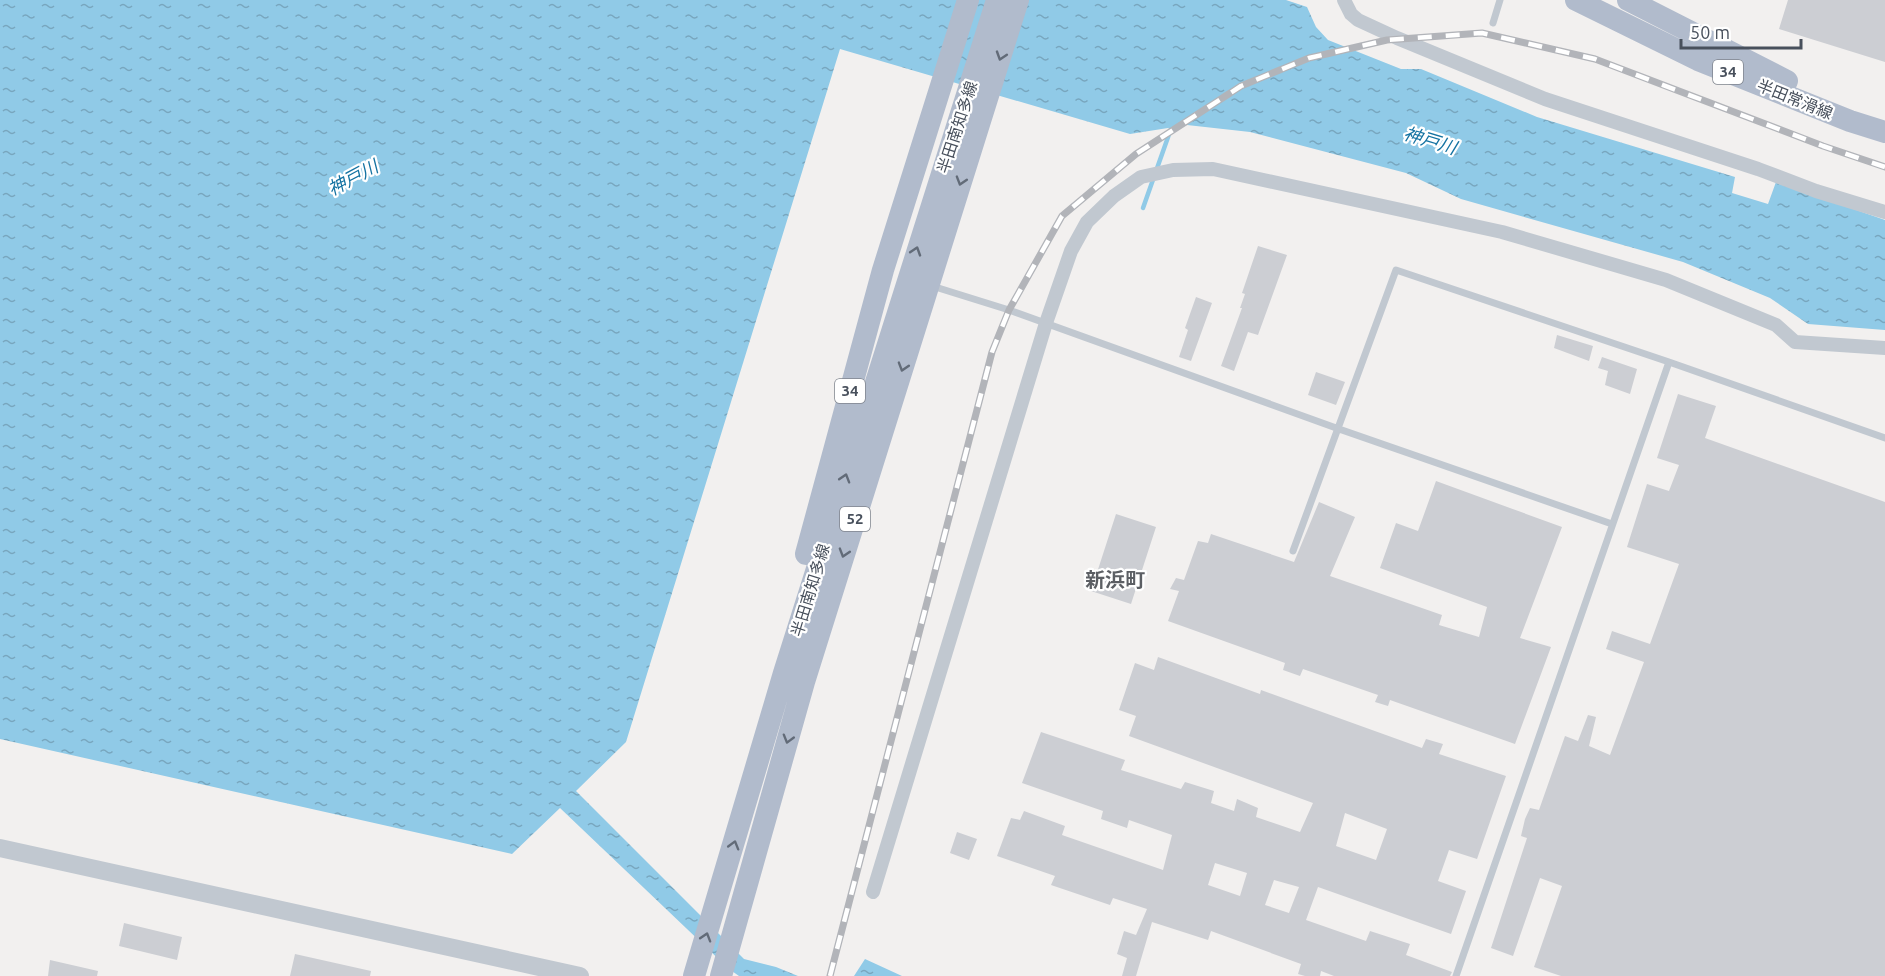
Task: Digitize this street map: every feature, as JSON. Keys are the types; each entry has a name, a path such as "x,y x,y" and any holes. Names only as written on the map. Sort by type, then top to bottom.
{"main road":[{"name":"34","path":"784,673 797,586 883,270 968,0"},
{"name":"半田南知多線","path":"969,122 997,0"},
{"name":"半田南知多線","path":"695,974 784,673 918,282 969,122 1018,0"},
{"name":"半田常滑線","path":"1576,0 1698,60 1850,121 1885,132"},
{"name":"半田常滑線","path":"1604,0 1704,48 1885,118"},
{"name":"34","path":"1628,0 1787,81"},
{"name":"半田南知多線","path":"720,976 918,282"}],"street":[{"path":"1344,0 1351,14 1358,20 1545,99 1758,169 1816,191 1885,212"},
{"path":"873,892 1046,323 1071,251 1088,222 1113,196 1141,177 1173,170 1213,169 1502,232 1666,280 1776,325 1795,342 1885,348"},
{"path":"0,848 580,976"}],"lane":[{"path":"1493,23 1500,0"},
{"path":"1293,551 1396,270 1885,438"},
{"path":"918,282 1046,323 1339,429 1612,524"},
{"path":"1456,976 1669,362"}],"water":[{"name":"神戸川","path":"0,0 1286,0 1307,7 1316,27 1328,40 1401,69 1421,69 1537,117 1735,177 1732,193 1768,204 1776,182 1885,220 1885,330 1808,324 1770,298 1683,262 1461,199 1406,173 1250,132 1187,125 1130,134 840,49 626,742 576,791 744,959 776,967 798,976 739,976 560,808 512,854 0,739"},
{"path":"865,959 902,976 854,976"}],"building":[{"path":"1788,0 1885,0 1885,62 1779,29"},
{"path":"1258,246 1287,255 1258,335 1248,332 1234,371 1221,366 1242,308 1240,308 1245,294 1242,293"},
{"path":"1196,297 1212,303 1191,361 1179,357 1188,330 1185,328"},
{"path":"1557,335 1593,346 1589,361 1554,348"},
{"path":"1602,357 1637,369 1630,394 1605,385 1608,371 1598,368"},
{"path":"1316,372 1345,382 1336,405 1308,395"},
{"path":"1678,394 1716,406 1705,438 1885,502 1885,976 1561,976 1534,967 1562,886 1540,878 1513,956 1491,948 1527,838 1521,836 1525,819 1530,808 1539,810 1565,736 1578,741 1588,715 1596,717 1589,746 1610,755 1644,662 1606,649 1612,631 1650,644 1679,564 1627,547 1647,484 1669,491 1679,465 1657,458"},
{"path":"1436,481 1562,527 1520,638 1551,647 1515,744 1390,700 1388,706 1375,702 1378,695 1303,669 1300,676 1283,670 1285,663 1168,621 1179,591 1170,589 1176,578 1184,580 1198,541 1208,543 1211,534 1294,562 1319,502 1355,517 1330,576 1442,615 1439,625 1479,637 1487,607 1380,568 1396,523 1418,531"},
{"path":"1116,514 1156,527 1131,604 1091,591"},
{"path":"1158,657 1260,694 1261,690 1422,748 1426,739 1443,744 1439,754 1506,776 1477,859 1449,850 1438,881 1466,891 1451,934 1318,887 1306,920 1366,941 1370,931 1410,944 1406,955 1452,972 1450,976 1334,976 1321,971 1320,976 1305,976 1298,974 1301,964 1211,931 1208,940 1152,922 1136,976 1122,976 1127,958 1117,954 1124,931 1136,935 1147,909 1113,898 1110,905 1051,885 1055,876 997,856 1011,818 1020,820 1024,811 1065,826 1062,835 1163,870 1172,835 1129,820 1127,828 1101,819 1103,811 1022,783 1041,732 1125,760 1121,770 1181,789 1185,782 1214,791 1211,803 1234,811 1237,799 1258,808 1256,817 1300,832 1313,803 1129,736 1136,716 1119,710 1135,663 1154,670","holes":["1345,813 1387,829 1376,860 1336,846","1215,863 1247,873 1240,896 1208,885","1274,880 1299,887 1289,913 1265,905"]},
{"path":"957,832 977,839 969,860 950,853"},
{"path":"124,923 182,937 177,960 119,946"},
{"path":"295,954 371,971 370,976 290,976"},
{"path":"50,960 98,971 97,976 48,976"}],"waterway":[{"path":"1143,208 1173,123"}],"railway":[{"path":"830,976 992,352 1009,310 1062,216 1136,154 1241,86 1309,58 1387,40 1482,33 1595,59 1823,146 1885,167"}],"district":[{"name":"新浜町","path":"1115,580"}]}
